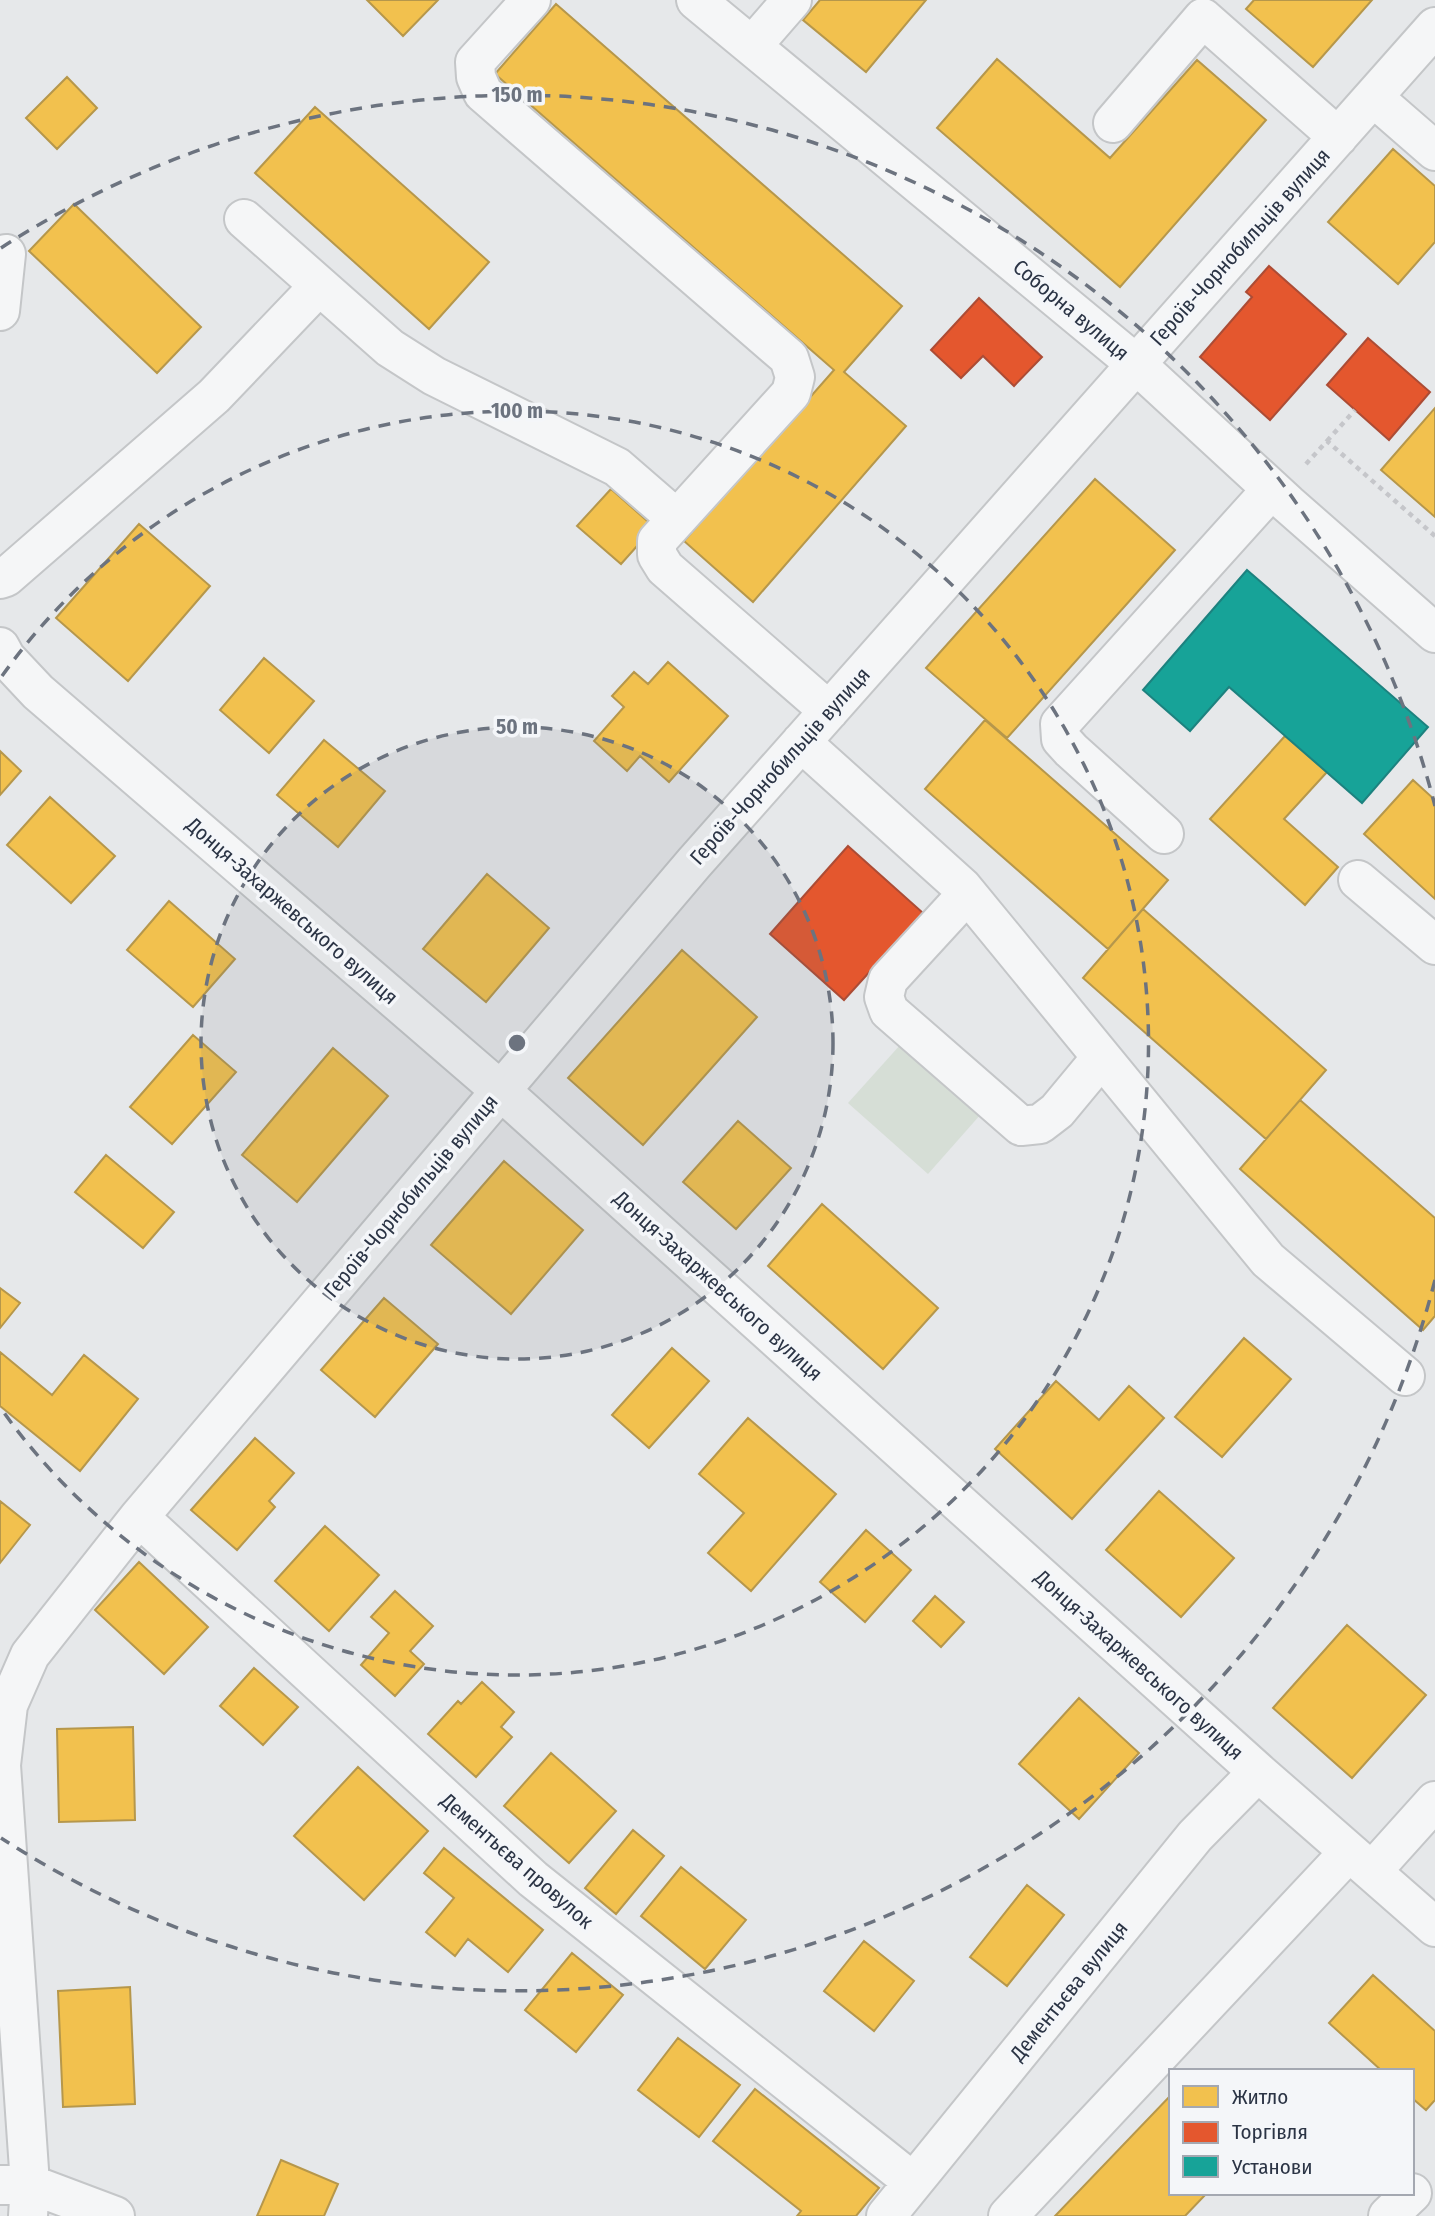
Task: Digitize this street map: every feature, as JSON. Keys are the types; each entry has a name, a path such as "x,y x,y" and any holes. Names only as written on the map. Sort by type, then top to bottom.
{"street":[{"path":"531,0 475,62 476,77 483,93 789,358 795,377 791,393 657,541 657,555 666,568 829,711"},
{"name":"Соборна вулиця","path":"696,0 1136,364 1285,481 1435,633"},
{"path":"752,46 792,0"},
{"path":"1113,122 1193,9 1338,137"},
{"name":"Героїв-Чорнобильців вулиця","path":"19,2195 1,1765 8,1706 30,1655 139,1517 694,863 1435,27"},
{"path":"1373,97 1435,151"},
{"path":"244,219 390,348 434,376 617,467 677,519"},
{"path":"0,311 6,254"},
{"path":"0,579 214,396 319,286"},
{"path":"1164,834 1071,750 1061,738 1060,724 1285,481"},
{"name":"Донця-Захаржевського вулиця","path":"0,647 6,658 38,692 500,1090 1258,1772 1435,1927"},
{"path":"801,743 967,894 1268,1260 1405,1377"},
{"path":"1358,880 1435,945"},
{"path":"967,894 888,980 884,997 889,1011 1021,1126 1040,1124 1057,1111 1101,1058"},
{"name":"Дементьєва провулок","path":"139,1517 533,1879 913,2182"},
{"name":"Дементьєва вулиця","path":"886,2216 1195,1836 1258,1772"},
{"path":"1008,2216 1361,1861 1435,1801"},
{"path":"1414,2191 1435,2174"},
{"path":"19,2195 115,2216"},
{"path":"1388,2216 1410,2195"}],"path":[{"path":"1285,481 1327,442 1355,410"},
{"path":"1327,442 1435,536"}],"shaded area":[{"path":"901,1044 981,1114 928,1174 848,1103"}],"building: Житло":[{"path":"367,0 438,0 403,36"},
{"path":"820,0 926,0 866,72 803,20"},
{"path":"1254,0 1372,0 1313,67 1246,9"},
{"path":"556,4 902,306 844,372 906,426 753,602 684,541 834,370 495,74"},
{"path":"997,59 1110,158 1197,60 1266,120 1120,287 937,128"},
{"path":"67,77 97,108 57,149 26,118"},
{"path":"315,107 489,262 429,329 255,173"},
{"path":"1393,149 1435,186 1435,242 1398,284 1328,222"},
{"path":"74,204 201,327 157,373 29,251"},
{"path":"1435,408 1435,517 1381,470"},
{"path":"1095,479 1175,550 1007,738 926,668"},
{"path":"611,489 654,527 621,564 577,526"},
{"path":"139,524 210,586 128,681 56,618"},
{"path":"264,658 314,701 269,753 220,710"},
{"path":"668,662 728,716 669,782 640,756 627,771 594,741 624,707 612,696 634,672 648,684"},
{"path":"985,720 1168,880 1108,949 925,789"},
{"path":"1285,736 1327,772 1284,819 1338,867 1305,905 1210,819"},
{"path":"324,740 385,791 338,847 277,795"},
{"path":"0,751 21,771 0,795"},
{"path":"1413,780 1435,800 1435,899 1364,834"},
{"path":"50,797 115,856 71,903 7,845"},
{"path":"487,874 549,928 486,1002 423,949"},
{"path":"169,901 235,959 193,1007 127,950"},
{"path":"1143,909 1326,1070 1266,1139 1083,978"},
{"path":"682,950 757,1017 643,1145 568,1078"},
{"path":"193,1035 236,1072 172,1144 130,1107"},
{"path":"333,1048 388,1096 297,1202 242,1155"},
{"path":"1300,1100 1435,1218 1435,1316 1423,1330 1240,1169"},
{"path":"738,1121 791,1168 736,1229 683,1182"},
{"path":"106,1155 174,1212 143,1248 75,1192"},
{"path":"504,1161 583,1230 511,1314 431,1245"},
{"path":"822,1204 938,1308 883,1369 768,1266"},
{"path":"0,1288 20,1303 0,1328"},
{"path":"384,1298 438,1344 375,1417 321,1370"},
{"path":"1244,1338 1291,1379 1222,1457 1175,1417"},
{"path":"672,1348 709,1381 649,1448 612,1415"},
{"path":"0,1352 52,1395 84,1355 138,1399 80,1471 0,1406"},
{"path":"1056,1381 1099,1420 1129,1386 1164,1418 1072,1519 995,1449"},
{"path":"748,1418 836,1494 751,1591 708,1553 744,1513 699,1474"},
{"path":"255,1438 294,1473 269,1501 275,1507 237,1550 191,1510"},
{"path":"1159,1491 1234,1558 1181,1617 1106,1550"},
{"path":"0,1501 30,1525 0,1563"},
{"path":"325,1526 379,1575 329,1631 275,1581"},
{"path":"866,1530 911,1570 865,1622 820,1582"},
{"path":"139,1562 208,1627 164,1674 95,1610"},
{"path":"395,1591 433,1626 410,1651 424,1664 395,1696 361,1665 389,1633 371,1617"},
{"path":"935,1596 964,1622 941,1647 913,1621"},
{"path":"1347,1625 1426,1695 1352,1778 1273,1708"},
{"path":"254,1668 298,1707 263,1745 220,1706"},
{"path":"482,1682 514,1712 501,1727 512,1737 476,1777 428,1734 458,1701 461,1704"},
{"path":"1079,1698 1139,1753 1079,1819 1019,1764"},
{"path":"133,1727 135,1820 59,1822 57,1729"},
{"path":"551,1753 616,1811 569,1863 504,1806"},
{"path":"358,1767 428,1831 364,1900 294,1836"},
{"path":"633,1830 664,1856 616,1914 585,1888"},
{"path":"444,1848 543,1930 508,1972 468,1939 455,1956 426,1932 454,1898 424,1873"},
{"path":"681,1867 746,1920 705,1969 641,1916"},
{"path":"1027,1885 1064,1915 1007,1986 970,1957"},
{"path":"864,1941 914,1981 874,2031 824,1991"},
{"path":"572,1953 623,1995 576,2052 525,2010"},
{"path":"1373,1975 1435,2031 1435,2100 1426,2110 1414,2100 1414,2069 1380,2069 1329,2023"},
{"path":"130,1987 135,2104 63,2107 58,1991"},
{"path":"678,2038 740,2085 699,2137 638,2090"},
{"path":"755,2089 879,2188 856,2216 797,2216 801,2211 713,2141"},
{"path":"1169,2097 1169,2195 1205,2195 1185,2216 1055,2216"},
{"path":"281,2160 338,2184 324,2216 257,2216"}],"building: Торгівля":[{"path":"1269,266 1346,334 1270,420 1200,357 1252,297 1246,292"},
{"path":"979,298 1042,357 1014,386 983,356 961,378 931,350"},
{"path":"1368,338 1430,392 1389,440 1327,385"},
{"path":"848,846 923,913 844,1000 770,934"}],"building: Установи":[{"path":"1247,570 1428,727 1362,803 1229,687 1190,731 1143,690"}]}
